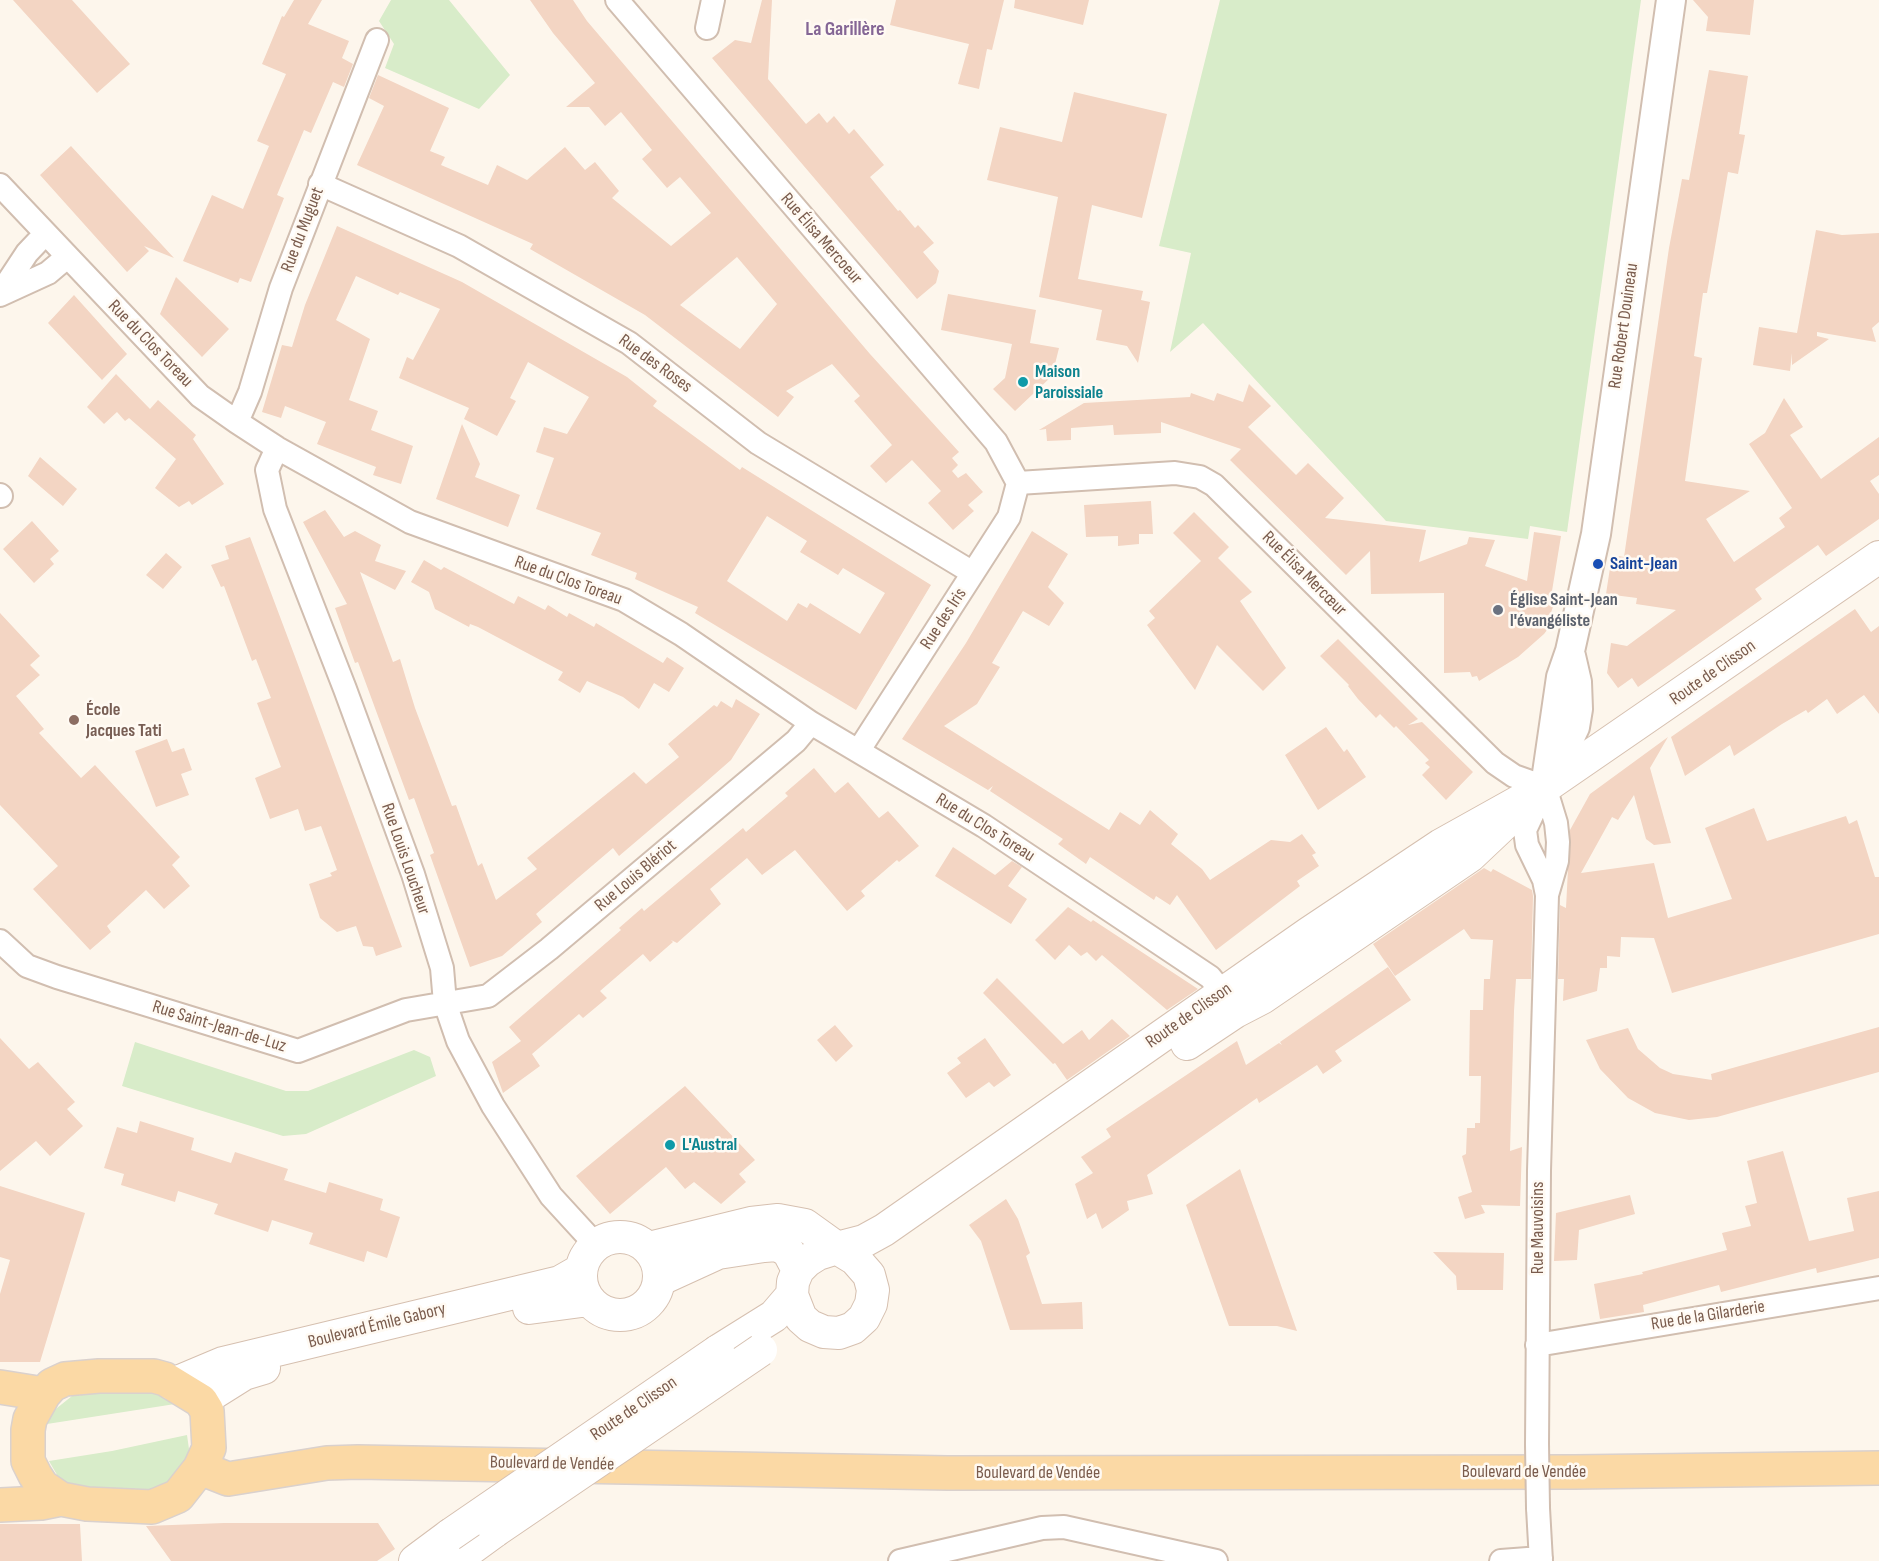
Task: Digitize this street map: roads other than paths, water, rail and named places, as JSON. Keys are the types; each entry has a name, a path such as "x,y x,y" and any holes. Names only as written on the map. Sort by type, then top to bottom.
{"main road":[{"name":"Route de Clisson","path":"870,1275 895,1244 1229,1002 1440,845 1545,787 1879,557"},
{"name":"Route de Clisson","path":"837,1248 864,1241 884,1230 1229,1002"},
{"path":"649,1248 751,1223 778,1220 805,1225 855,1258 870,1275 873,1290 871,1305 864,1318 853,1328 838,1333 824,1332 810,1326 801,1318 788,1251 777,1245 718,1253 659,1280"},
{"path":"613,1237 629,1238 649,1248 659,1268 659,1280 650,1301 631,1313 608,1312 588,1272 613,1237"},
{"path":"795,1283 818,1254 837,1248"},
{"name":"Boulevard Émile Gabory","path":"173,1384 223,1363 560,1282 588,1272"},
{"name":"Boulevard Émile Gabory","path":"201,1401 244,1374 322,1351 486,1314 588,1272"},
{"name":"Route de Clisson","path":"452,1548 718,1351 774,1316 795,1283"},
{"name":"Route de Clisson","path":"415,1561 495,1532 785,1332 800,1324 810,1326"},
{"path":"0,1505 61,1499 87,1504 152,1507 178,1496 200,1468 209,1448 207,1411 201,1401 173,1384 153,1376 88,1376 65,1379 52,1385 44,1394 30,1419 28,1461 42,1486 61,1499"},
{"path":"0,1387 44,1394"},
{"name":"Boulevard de Vendée","path":"200,1468 228,1479 327,1463 358,1461 948,1473 1574,1472 1879,1468"}],"street":[{"name":"Rue Élisa Mercoeur","path":"617,0 996,442 1018,483"},
{"path":"706,28 713,0"},
{"name":"Rue Robert Douineau","path":"1545,787 1575,727 1578,699 1570,651 1596,534 1671,0"},
{"name":"Rue du Muguet","path":"237,422 250,392 281,288 377,40"},
{"name":"Rue des Roses","path":"320,184 459,246 629,343 758,442 974,573"},
{"name":"Rue du Clos Toreau","path":"0,185 200,396 237,422 277,448 410,522 624,600 681,634 812,723 984,826 1074,885 1210,977 1229,1002"},
{"path":"0,295 27,254 45,234"},
{"path":"0,295 48,273 66,257"},
{"name":"Rue Louis Loucheur","path":"277,448 267,470 274,509 345,689 413,874 442,968 445,1003 458,1041 493,1106 551,1196 588,1272"},
{"name":"Rue Élisa Mercœur","path":"1018,483 1175,473 1200,477 1214,485 1495,763 1514,776 1545,787"},
{"name":"Rue des Iris","path":"859,750 1009,517 1018,483"},
{"name":"Rue Louis Blériot","path":"445,1003 488,996 549,949 800,737 812,723"},
{"name":"Rue Mauvoisins","path":"1545,787 1525,830 1527,845 1542,874 1547,895"},
{"name":"Rue Mauvoisins","path":"1541,1560 1538,1508 1537,1370 1539,1171 1547,895 1557,861 1558,842 1556,823 1545,787"},
{"name":"Rue Saint-Jean-de-Luz","path":"0,941 27,966 289,1050 298,1051 406,1010 445,1003"},
{"name":"Rue de la Gilarderie","path":"1537,1345 1879,1288"},
{"path":"900,1561 1042,1528 1064,1527 1216,1561"},
{"path":"1501,1561 1541,1560"}],"place":[{"name":"Maison Paroissiale","path":"1023,382"},
{"name":"Saint-Jean","path":"1598,564"},
{"name":"Église Saint-Jean l'évangéliste","path":"1498,610"},
{"name":"École Jacques Tati","path":"74,720"},
{"name":"L'Austral","path":"670,1145"}],"district":[{"name":"La Garillère","path":"845,30"}]}
